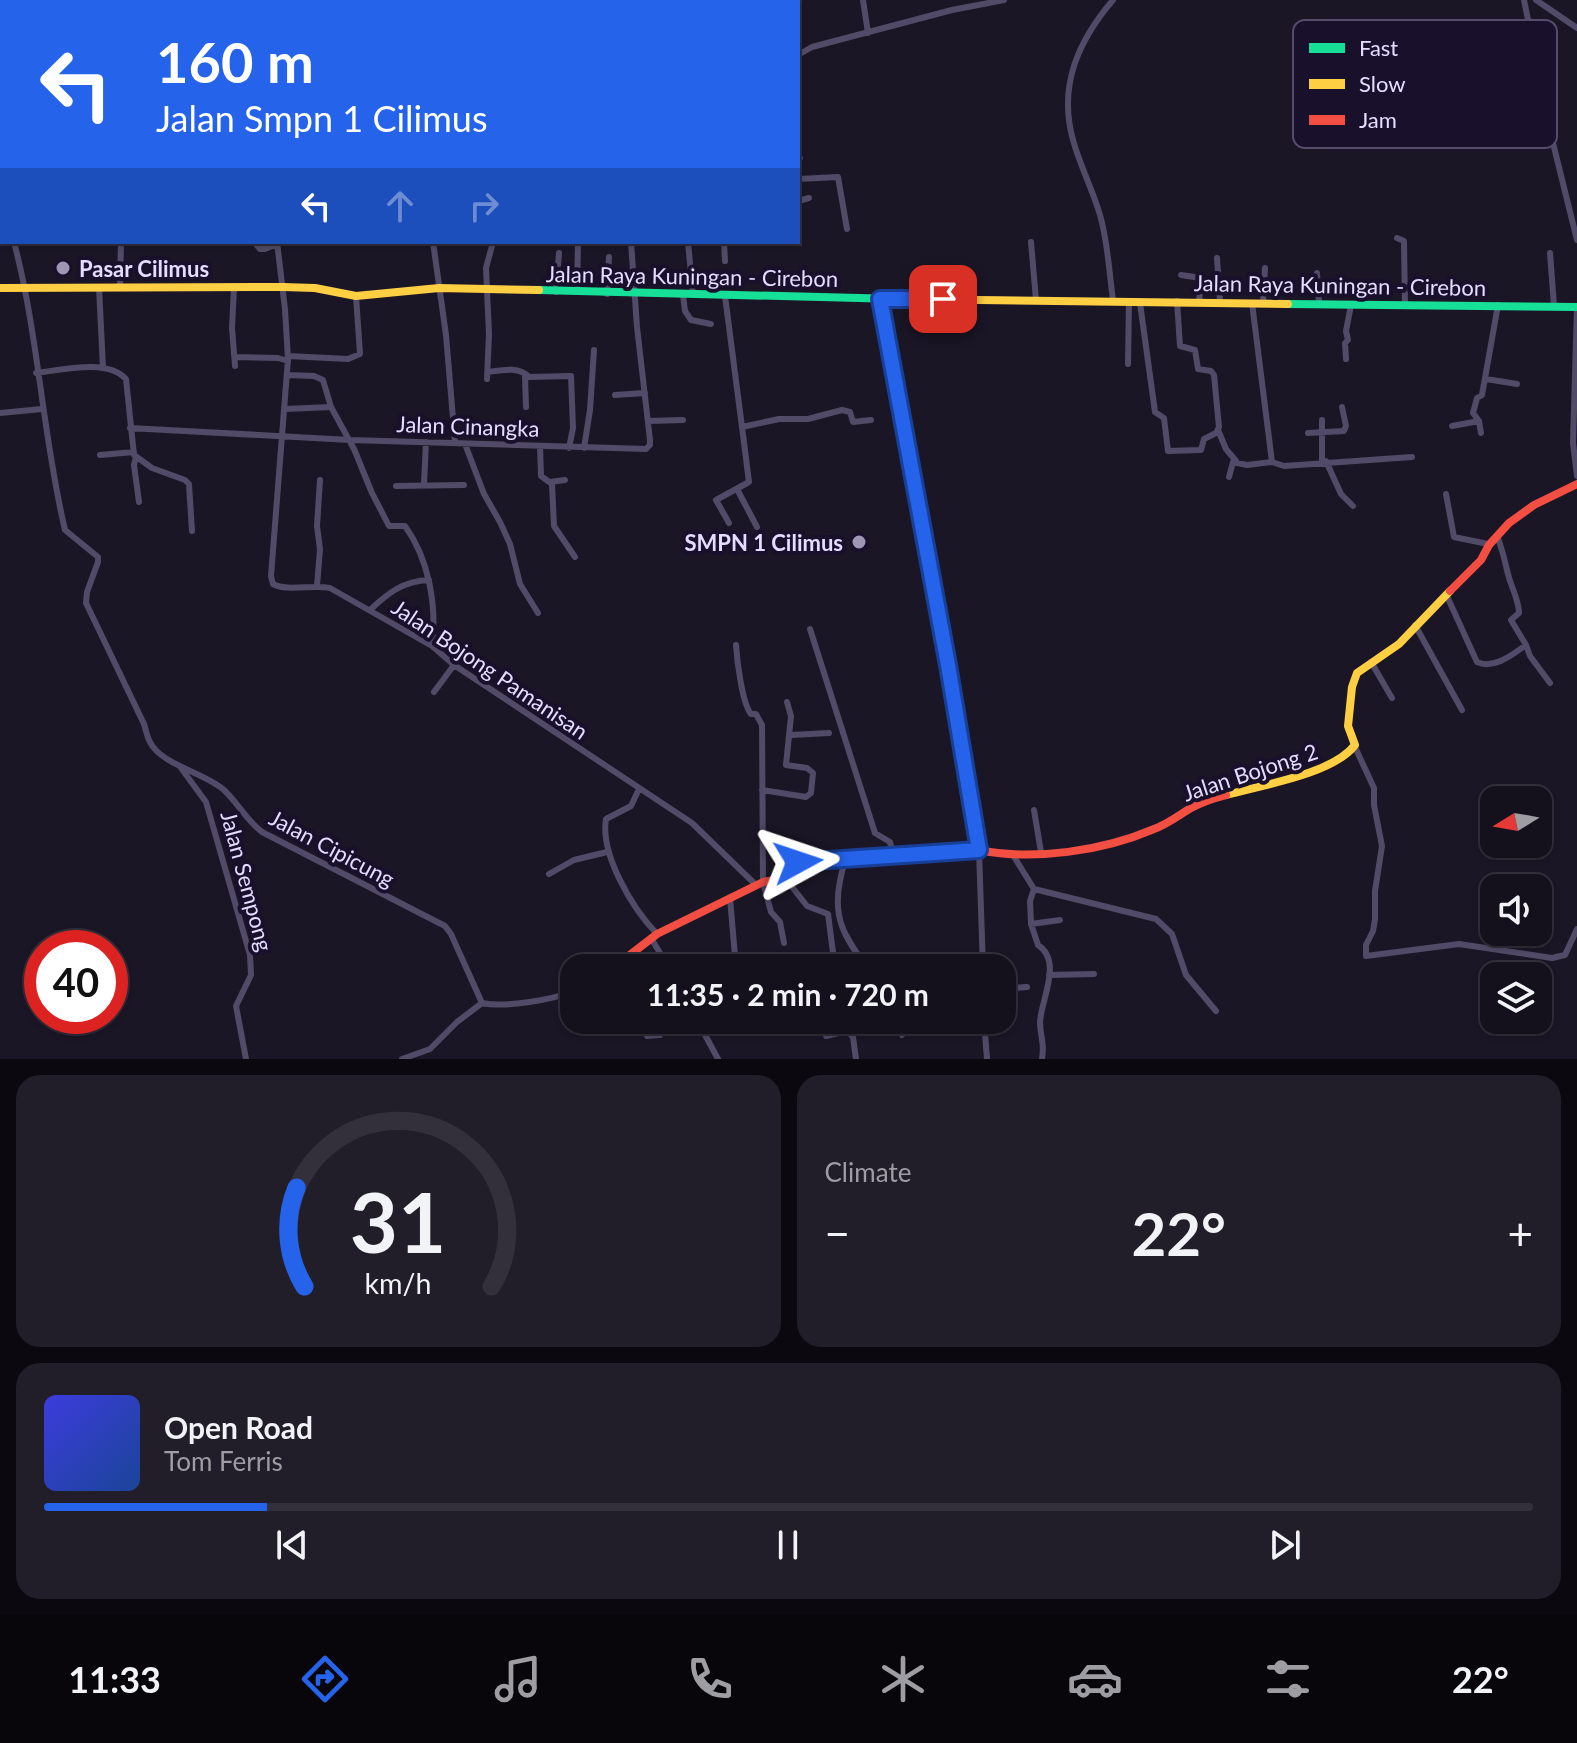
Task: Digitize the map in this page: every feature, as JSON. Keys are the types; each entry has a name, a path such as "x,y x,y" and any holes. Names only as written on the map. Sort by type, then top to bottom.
{"main road":[{"name":"Jalan Raya Kuningan - Cirebon","path":"0,288 283,287 315,288 356,296 439,288 880,299 1577,307"},
{"path":"1355,747 1348,726 1352,687 1357,673 1399,644 1481,560 1488,544 1517,514 1577,484"},
{"name":"Jalan Bojong 2","path":"634,953 654,936 730,898 759,884 785,878 798,862 979,850 993,855 1013,855 1100,844 1155,830 1208,800 1334,763 1346,757 1355,747"}],"street":[{"path":"863,0 868,33"},
{"path":"800,54 812,47 952,10 1004,0"},
{"path":"1113,0 1092,25 1073,62 1067,104 1073,140 1101,218 1113,300"},
{"path":"1524,0 1528,20"},
{"path":"1536,0 1577,28"},
{"path":"1554,148 1577,240"},
{"path":"800,179 838,177 847,229"},
{"path":"800,200 809,198"},
{"path":"1397,238 1404,241 1405,304"},
{"path":"1031,242 1036,300"},
{"path":"0,413 42,409 26,288 15,244"},
{"path":"120,287 121,244"},
{"path":"256,244 260,249 275,244"},
{"name":"Jalan Bojong Pamanisan","path":"277,244 288,359 272,581 278,587 317,586 341,593 432,646 454,665 692,823 759,884"},
{"path":"433,244 455,442"},
{"path":"492,244 486,268 485,289 489,334 488,375 525,371"},
{"path":"577,292 578,244"},
{"path":"631,244 648,421 683,420"},
{"path":"688,244 685,311 691,320 711,324"},
{"path":"724,244 725,261"},
{"path":"556,292 559,253"},
{"path":"1550,253 1554,306"},
{"path":"607,294 609,257"},
{"path":"1217,258 1220,301"},
{"path":"1263,302 1265,268"},
{"path":"1317,273 1319,302"},
{"path":"1181,275 1201,278 1199,302"},
{"path":"99,287 103,368"},
{"path":"234,287 232,328 235,366"},
{"path":"724,295 749,480 748,484 717,498 717,504 729,523"},
{"path":"235,357 348,359 360,354 356,296"},
{"path":"880,299 979,850 983,954"},
{"path":"1128,364 1129,301"},
{"path":"1140,301 1155,412 1164,418 1168,451 1202,450 1204,439 1218,430"},
{"path":"1177,301 1180,346 1195,350 1198,369 1211,371 1214,375 1218,430 1226,449 1236,461 1247,465 1272,462 1284,466 1412,457"},
{"path":"1252,303 1272,462"},
{"path":"1346,359 1346,331 1351,303"},
{"path":"1481,433 1479,421 1473,413 1486,379 1498,305"},
{"path":"1577,307 1573,443 1577,476"},
{"path":"584,448 594,350"},
{"path":"36,373 103,368 124,375 139,502"},
{"path":"525,371 526,407"},
{"path":"525,371 529,377 571,376 573,428 569,448"},
{"path":"287,375 314,376 323,380 331,407 350,440 389,526 407,528 429,580 432,646"},
{"path":"1486,379 1517,384"},
{"path":"615,395 645,393"},
{"path":"285,409 331,407"},
{"path":"1308,433 1344,431 1346,426 1342,407"},
{"name":"Jalan Cipicung","path":"42,409 65,530 95,553 98,562 85,599 150,743 182,769 223,788 245,819 262,832 445,926 482,1003"},
{"path":"742,427 779,419 810,419 842,410 850,412 853,422 871,420"},
{"path":"1322,420 1324,461 1341,494 1353,506"},
{"name":"Jalan Cinangka","path":"130,428 350,440 646,449 650,440 648,421"},
{"path":"1452,426 1479,421"},
{"path":"424,484 426,442"},
{"path":"465,444 484,494 510,544 520,584 538,613"},
{"path":"540,446 541,476 544,481 565,480"},
{"path":"100,455 135,455 152,468 185,480 189,484 192,531"},
{"path":"1229,477 1231,465 1236,461"},
{"path":"317,586 320,480"},
{"path":"550,482 554,526 575,557"},
{"path":"396,486 464,485"},
{"path":"737,489 757,527"},
{"path":"1446,494 1454,537 1488,544"},
{"path":"1497,535 1520,610 1511,620 1530,656 1550,683"},
{"path":"370,610 392,590 429,580"},
{"path":"1446,594 1477,662 1483,665 1493,663 1526,645"},
{"path":"1415,625 1462,710"},
{"path":"810,629 875,833 890,842 893,854"},
{"path":"736,645 737,672 743,685 746,707 751,714 756,714 762,725 759,884 771,912 780,922 784,943"},
{"path":"1371,662 1392,698"},
{"path":"434,692 454,665"},
{"path":"762,790 806,797 811,793 813,773 807,768 786,765 791,735 787,702"},
{"path":"791,735 829,733"},
{"path":"1355,747 1374,788 1382,846 1375,891 1375,919 1366,945 1366,956 1459,944 1552,958 1565,955 1577,929"},
{"name":"Jalan Sempong","path":"182,769 206,802 250,955 251,975 236,1006 246,1059"},
{"path":"639,789 631,806 606,819 607,852 615,873 662,954"},
{"path":"1034,810 1041,852"},
{"path":"549,874 574,860 607,852"},
{"path":"1013,855 1034,889 1156,919 1172,934 1186,975 1216,1011"},
{"path":"849,857 842,866 838,909 844,934 858,954"},
{"path":"785,878 807,906 828,914 833,954"},
{"path":"1034,889 1030,901 1031,924 1038,945 1048,958 1049,975 1040,1026 1045,1045 1042,1059"},
{"path":"730,898 735,954"},
{"path":"1031,924 1060,920"},
{"path":"1049,975 1094,974"},
{"path":"1016,988 1027,987"},
{"path":"402,1059 430,1049 482,1003 501,1004 560,996"},
{"path":"646,1034 660,1035"},
{"path":"705,1034 718,1059"},
{"path":"826,1036 838,1034"},
{"path":"850,1034 856,1059"},
{"path":"985,1034 987,1059"}],"traffic: fast":[{"path":"539,290 898,299"},
{"path":"1288,304 1577,307"}],"traffic: slow":[{"path":"0,288 283,287 315,288 356,296 439,288 539,290"},
{"path":"898,299 1288,304"},
{"path":"1226,795 1314,771 1345,755 1355,745 1348,726 1352,687 1357,673 1399,644 1450,591"}],"traffic: jam":[{"path":"1450,591 1481,560 1489,545 1509,523 1534,505 1577,484"},
{"path":"631,954 657,934 763,882 785,878 798,862 979,850 1022,854 1068,852 1134,837 1164,825 1199,804 1226,795"}],"place":[{"name":"Pasar Cilimus","path":"63,268"},
{"name":"SMPN 1 Cilimus","path":"859,542"}],"route":[{"path":"798,862 979,850 880,299 943,299"}]}
